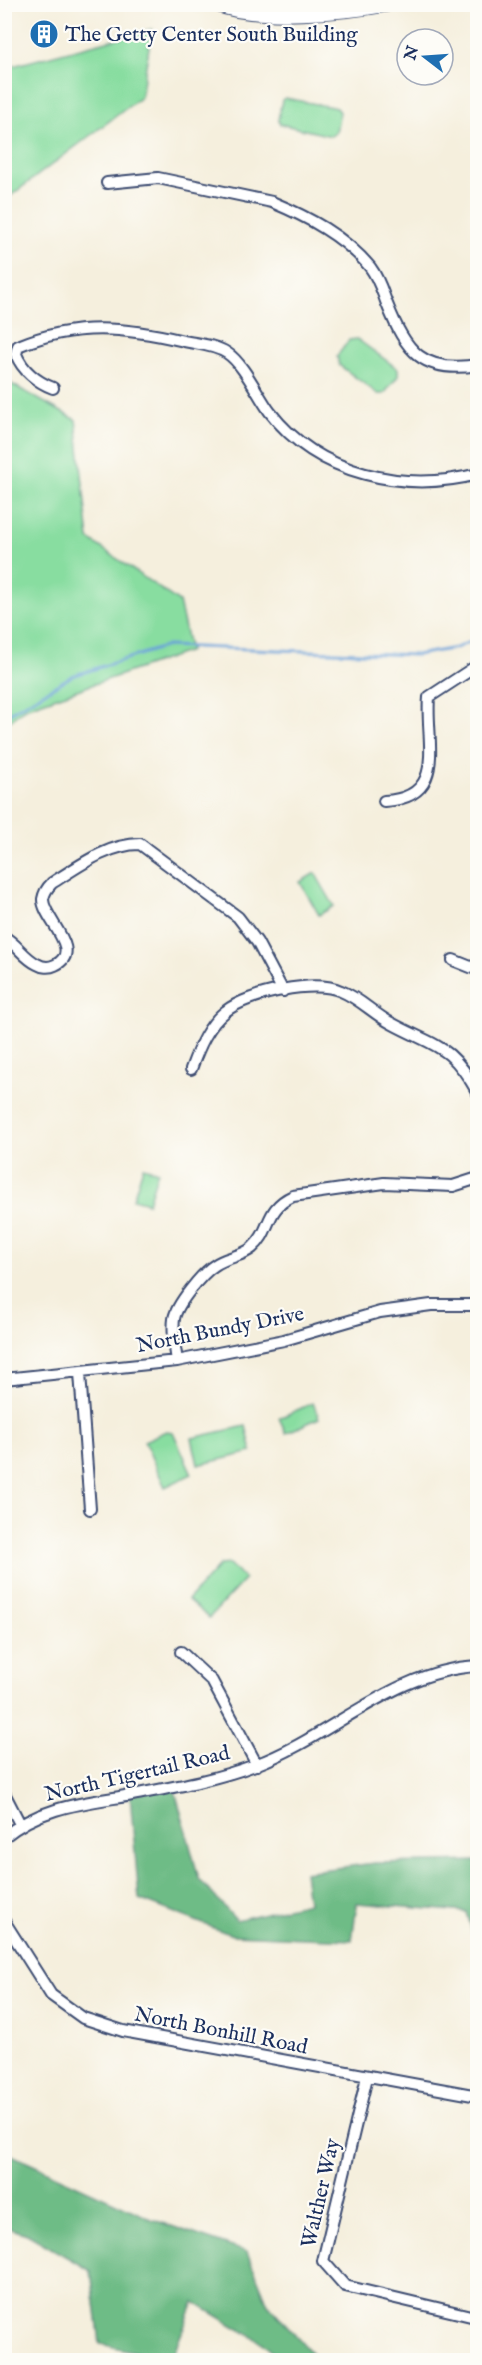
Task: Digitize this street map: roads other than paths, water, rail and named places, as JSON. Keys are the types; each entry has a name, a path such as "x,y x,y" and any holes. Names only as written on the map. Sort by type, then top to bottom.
{"street":[{"path":"216,4 230,10 277,13 367,8 390,4"},
{"path":"107,183 158,178 272,202 287,208 340,237 360,256 379,282 399,334 413,352 425,362 441,367 477,365"},
{"path":"53,388 40,383 23,366 16,354 18,346 81,330 113,327 143,331 228,354 272,414 288,430 319,454 346,468 374,477 406,482 451,481 477,474"},
{"path":"384,801 403,800 417,792 424,782 430,766 429,697 477,665"},
{"path":"4,937 39,966 50,967 58,964 64,956 65,947 45,910 43,899 47,889 52,883 104,852 124,844 140,844 238,917 248,928 283,991"},
{"path":"453,960 477,970"},
{"path":"191,1069 200,1044 226,1011 246,1001 309,986 342,991 379,1017 440,1046 457,1059 477,1093"},
{"path":"177,1361 173,1321 182,1302 213,1266 252,1249 261,1238 272,1211 280,1202 293,1196 384,1184 453,1186 477,1178"},
{"name":"North Bundy Drive","path":"4,1379 80,1373 177,1361 284,1340 380,1312 431,1305 477,1305"},
{"path":"80,1373 90,1509"},
{"path":"181,1652 212,1682 256,1765"},
{"name":"North Tigertail Road","path":"4,1837 20,1824 52,1809 203,1782 256,1765 313,1739 380,1696 422,1676 477,1666"},
{"path":"4,1793 20,1824"},
{"name":"North Bonhill Road","path":"4,1921 51,1995 83,2018 123,2031 477,2096"},
{"name":"Walther Way","path":"367,2077 323,2261 345,2286 475,2318"}],"waterway":[{"path":"4,716 72,676 167,646 416,655 456,648 478,638"}],"place":[{"name":"The Getty Center South Building","path":"44,34"}]}
